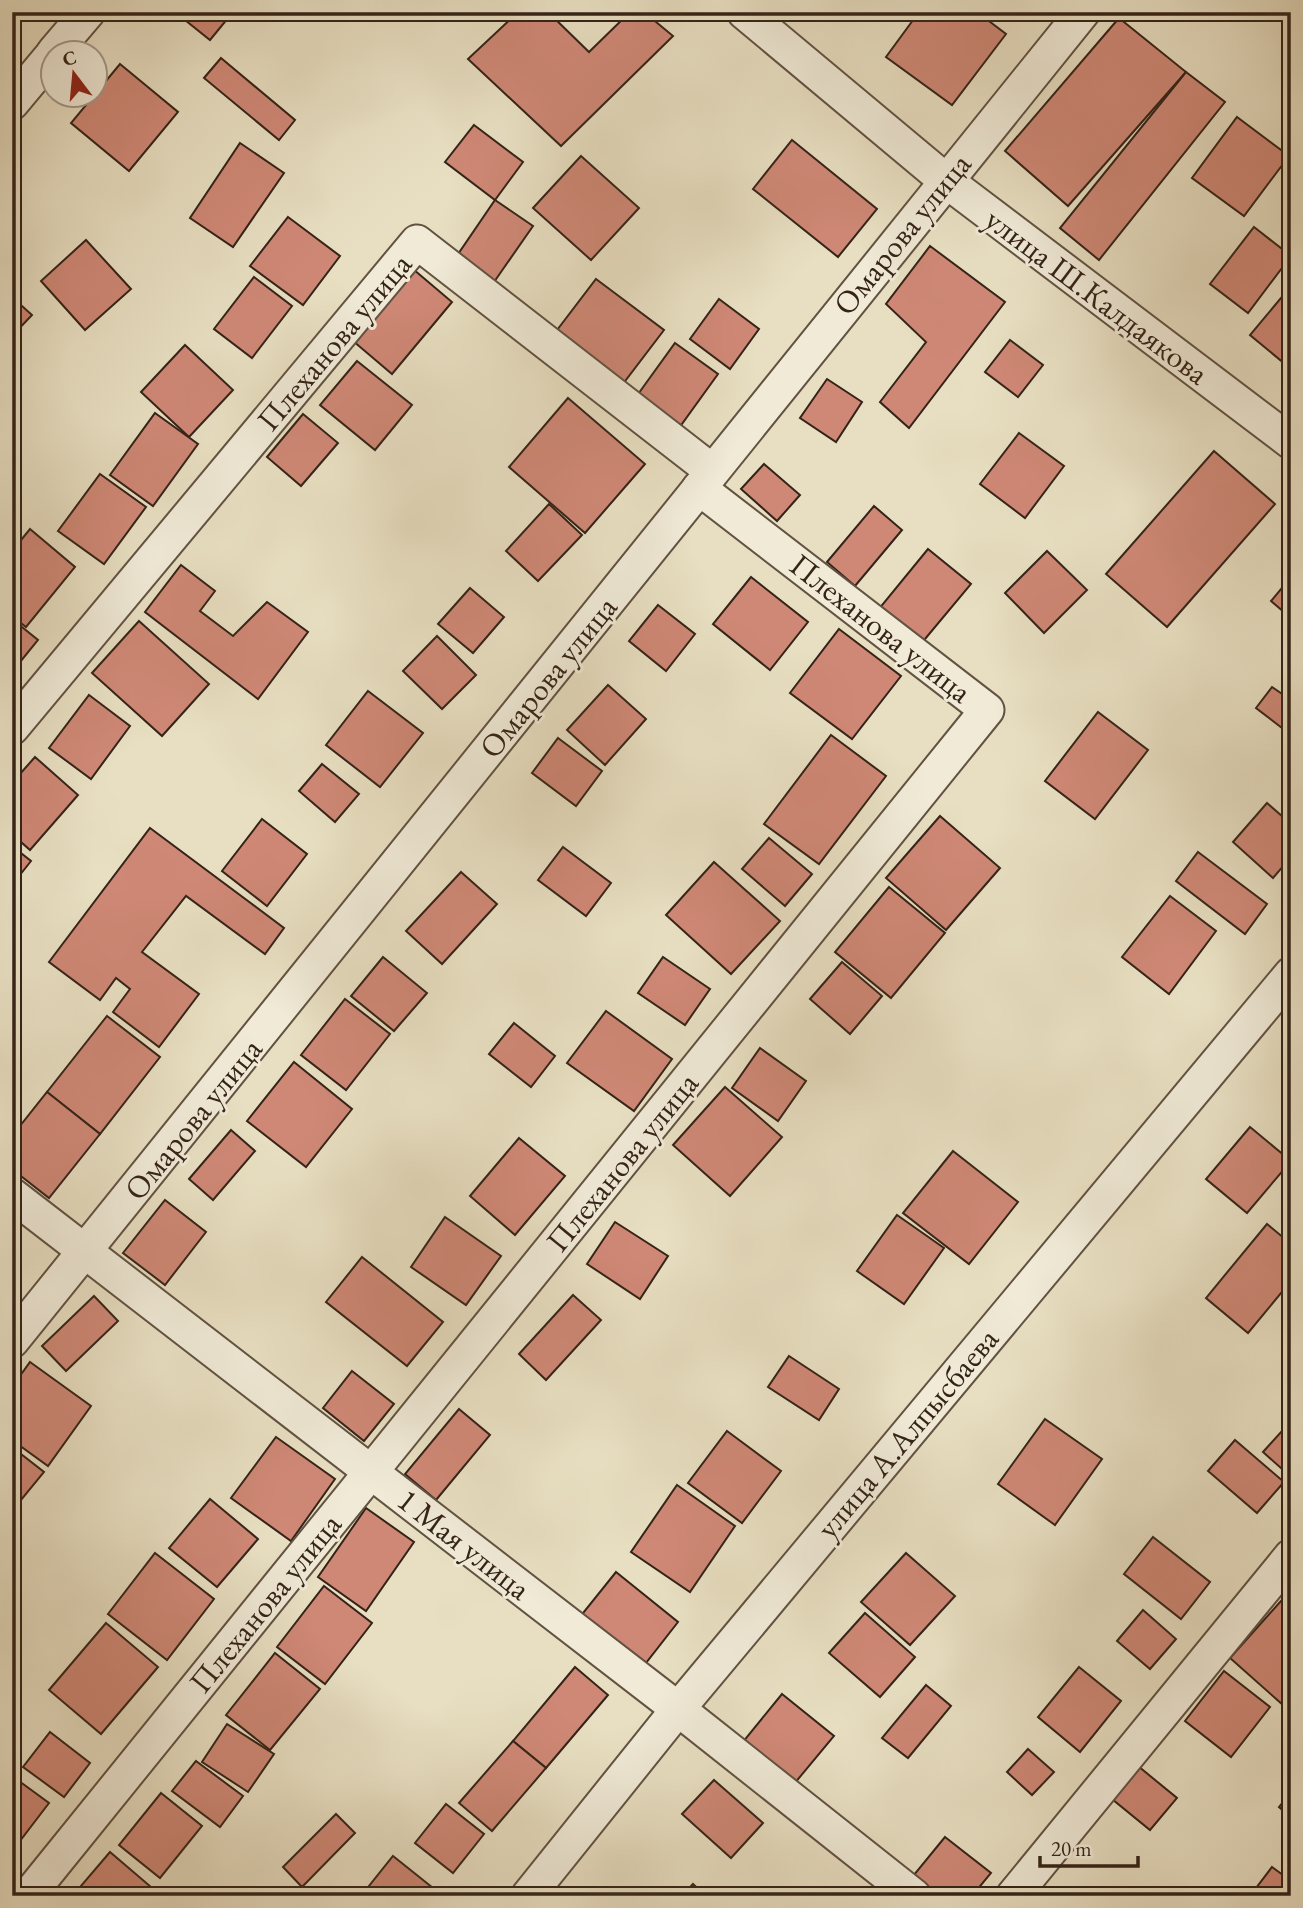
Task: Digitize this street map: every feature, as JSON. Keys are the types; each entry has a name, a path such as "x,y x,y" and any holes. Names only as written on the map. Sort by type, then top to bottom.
{"street":[{"path":"66,38 88,12"},
{"name":"улица Ш.Калдаякова","path":"744,12 945,180 1291,442"},
{"name":"Омарова улица","path":"12,1341 1083,12"},
{"path":"12,103 38,72"},
{"name":"Плеханова улица","path":"12,728 417,243 987,710 28,1896"},
{"name":"улица А.Алпысбаева","path":"528,1896 678,1709 1291,974"},
{"name":"1 Мая улица","path":"12,1195 678,1709 914,1896"},
{"path":"1013,1896 1291,1556"}],"building":[{"path":"175,12 233,12 210,40"},
{"path":"518,12 548,12 589,52 630,12 644,12 673,36 561,146 468,59"},
{"path":"919,12 977,12 1006,34 952,105 886,57"},
{"path":"1119,18 1186,72 1068,206 1005,151"},
{"path":"221,58 295,120 279,140 204,78"},
{"path":"120,64 178,112 129,171 71,123 83,108 108,108 108,78"},
{"path":"1186,72 1225,102 1099,260 1060,228"},
{"path":"1237,117 1289,156 1244,216 1192,178"},
{"path":"474,125 523,162 495,200 445,162"},
{"path":"792,140 877,209 838,257 753,189"},
{"path":"240,143 284,173 233,247 190,218"},
{"path":"581,156 639,208 591,260 533,208"},
{"path":"495,200 533,226 492,285 454,260"},
{"path":"288,217 340,256 303,305 250,266"},
{"path":"1254,227 1291,256 1248,313 1210,284"},
{"path":"86,240 131,289 85,330 41,281"},
{"path":"930,246 1005,302 909,428 880,402 926,342 886,304"},
{"path":"413,269 452,302 392,374 353,341"},
{"path":"254,277 292,306 252,358 214,329"},
{"path":"596,279 664,330 619,389 551,338"},
{"path":"1291,286 1291,369 1250,335"},
{"path":"12,297 32,315 12,336"},
{"path":"719,299 759,329 730,369 690,339"},
{"path":"1010,340 1043,365 1018,397 985,372"},
{"path":"675,343 718,374 679,428 636,397"},
{"path":"185,345 233,390 189,437 141,392"},
{"path":"357,361 412,405 375,450 320,405"},
{"path":"827,379 862,402 836,442 800,418"},
{"path":"568,398 645,464 585,533 509,467"},
{"path":"155,413 198,444 153,506 110,475"},
{"path":"303,414 338,443 301,486 267,457"},
{"path":"1019,433 1064,466 1025,518 980,484"},
{"path":"1214,451 1275,504 1167,627 1106,574"},
{"path":"764,464 800,495 777,521 741,489"},
{"path":"100,474 146,507 104,564 58,531"},
{"path":"549,504 582,535 538,581 506,551"},
{"path":"874,506 902,530 855,586 827,562"},
{"path":"30,529 75,567 26,627 12,616 12,551"},
{"path":"928,549 971,584 920,645 878,610"},
{"path":"1047,551 1087,590 1044,633 1005,593"},
{"path":"181,565 215,591 200,611 233,636 267,602 308,632 258,699 145,612"},
{"path":"751,577 808,622 770,670 713,624"},
{"path":"1291,577 1291,618 1271,601"},
{"path":"470,588 504,617 473,653 438,624"},
{"path":"658,605 695,634 666,671 629,641"},
{"path":"12,619 38,640 16,667 12,664"},
{"path":"139,621 209,684 162,736 92,673"},
{"path":"839,629 901,676 852,739 790,693"},
{"path":"437,636 476,675 442,709 403,671"},
{"path":"608,685 646,719 605,765 567,730"},
{"path":"1272,687 1291,700 1291,735 1256,708"},
{"path":"368,691 423,733 380,787 326,745"},
{"path":"89,695 130,726 91,779 49,748"},
{"path":"1098,712 1148,750 1095,819 1045,781"},
{"path":"831,735 886,776 819,864 764,824"},
{"path":"558,738 602,771 576,806 532,773"},
{"path":"35,757 78,795 30,850 12,834 12,783"},
{"path":"322,764 359,794 335,822 299,791"},
{"path":"1267,803 1291,824 1291,857 1273,878 1233,842"},
{"path":"940,816 1000,868 946,930 886,878"},
{"path":"262,819 307,854 267,906 222,871"},
{"path":"150,828 284,928 265,954 186,896 142,952 199,994 159,1047 113,1012 130,989 116,978 100,1000 49,962"},
{"path":"769,838 812,874 785,906 742,869"},
{"path":"12,846 31,861 12,885"},
{"path":"563,847 611,883 586,916 538,880"},
{"path":"1198,852 1267,904 1245,934 1176,881"},
{"path":"714,862 780,921 731,974 666,915"},
{"path":"461,872 497,904 442,964 406,931"},
{"path":"889,887 945,933 891,998 835,952"},
{"path":"1170,896 1216,931 1169,994 1122,957"},
{"path":"383,957 427,993 394,1031 351,996"},
{"path":"663,957 710,989 685,1025 638,993"},
{"path":"842,962 882,996 850,1034 810,999"},
{"path":"345,999 390,1034 346,1090 301,1055"},
{"path":"606,1011 672,1059 634,1111 567,1063"},
{"path":"107,1016 160,1057 100,1134 47,1092"},
{"path":"514,1023 555,1056 531,1087 489,1054"},
{"path":"760,1048 806,1081 778,1121 732,1088"},
{"path":"294,1062 352,1109 306,1167 247,1121"},
{"path":"725,1087 782,1137 730,1196 673,1145"},
{"path":"47,1092 100,1134 49,1198 12,1169 12,1136"},
{"path":"1250,1127 1291,1161 1247,1213 1206,1179"},
{"path":"231,1130 255,1151 213,1200 189,1179"},
{"path":"519,1138 565,1176 515,1235 470,1196"},
{"path":"953,1151 1018,1202 969,1264 903,1213"},
{"path":"165,1200 206,1232 165,1285 123,1253"},
{"path":"897,1215 944,1248 904,1304 857,1271"},
{"path":"445,1217 501,1256 466,1305 411,1267"},
{"path":"615,1222 668,1256 640,1299 587,1264"},
{"path":"1267,1224 1291,1244 1291,1281 1248,1333 1206,1298"},
{"path":"362,1257 443,1322 407,1366 326,1302"},
{"path":"573,1295 601,1320 546,1380 519,1354"},
{"path":"94,1296 118,1321 66,1371 42,1346"},
{"path":"789,1356 839,1389 819,1420 768,1387"},
{"path":"30,1362 91,1406 48,1466 12,1440 12,1387"},
{"path":"352,1371 394,1404 364,1441 323,1408"},
{"path":"459,1409 490,1435 436,1500 405,1474"},
{"path":"1045,1419 1102,1459 1055,1525 998,1484"},
{"path":"1291,1421 1291,1477 1263,1452"},
{"path":"727,1431 781,1471 742,1523 688,1483"},
{"path":"276,1437 335,1479 291,1541 231,1498"},
{"path":"1235,1440 1284,1482 1257,1513 1208,1471"},
{"path":"12,1447 44,1472 12,1511"},
{"path":"677,1485 735,1526 690,1592 631,1552"},
{"path":"210,1499 258,1539 217,1587 169,1548"},
{"path":"366,1508 414,1542 366,1611 318,1577"},
{"path":"1153,1537 1210,1582 1181,1619 1124,1574"},
{"path":"155,1553 214,1599 167,1660 108,1614"},
{"path":"906,1553 955,1596 910,1645 861,1602"},
{"path":"616,1572 678,1622 642,1668 579,1618"},
{"path":"324,1586 372,1623 325,1684 277,1647"},
{"path":"1289,1592 1291,1696 1283,1705 1230,1658"},
{"path":"1143,1610 1176,1639 1150,1669 1117,1641"},
{"path":"865,1613 915,1657 880,1697 829,1653"},
{"path":"106,1623 158,1667 101,1734 49,1690"},
{"path":"275,1653 320,1689 270,1750 226,1715"},
{"path":"575,1667 608,1695 546,1768 513,1741"},
{"path":"1079,1667 1121,1701 1080,1752 1038,1717"},
{"path":"1224,1671 1270,1707 1231,1757 1185,1721"},
{"path":"926,1685 951,1706 908,1758 882,1738"},
{"path":"782,1694 834,1736 794,1784 742,1743"},
{"path":"227,1724 274,1754 248,1792 202,1762"},
{"path":"50,1732 90,1763 64,1797 23,1767"},
{"path":"513,1741 546,1768 492,1831 459,1803"},
{"path":"1028,1749 1054,1772 1032,1795 1007,1772"},
{"path":"196,1761 243,1796 220,1827 172,1791"},
{"path":"1138,1766 1177,1798 1150,1830 1112,1799"},
{"path":"714,1780 763,1823 731,1858 682,1814"},
{"path":"19,1781 49,1803 13,1850 12,1789"},
{"path":"1291,1792 1291,1817 1279,1807"},
{"path":"161,1793 202,1826 160,1878 119,1845"},
{"path":"446,1804 484,1834 453,1873 415,1843"},
{"path":"336,1814 355,1833 302,1887 283,1867"},
{"path":"945,1837 991,1873 972,1896 937,1896 913,1876"},
{"path":"110,1852 158,1893 155,1896 91,1896 80,1887"},
{"path":"393,1856 443,1896 361,1896"},
{"path":"1272,1867 1291,1881 1291,1896 1250,1896"},
{"path":"693,1884 706,1896 682,1896"}]}
